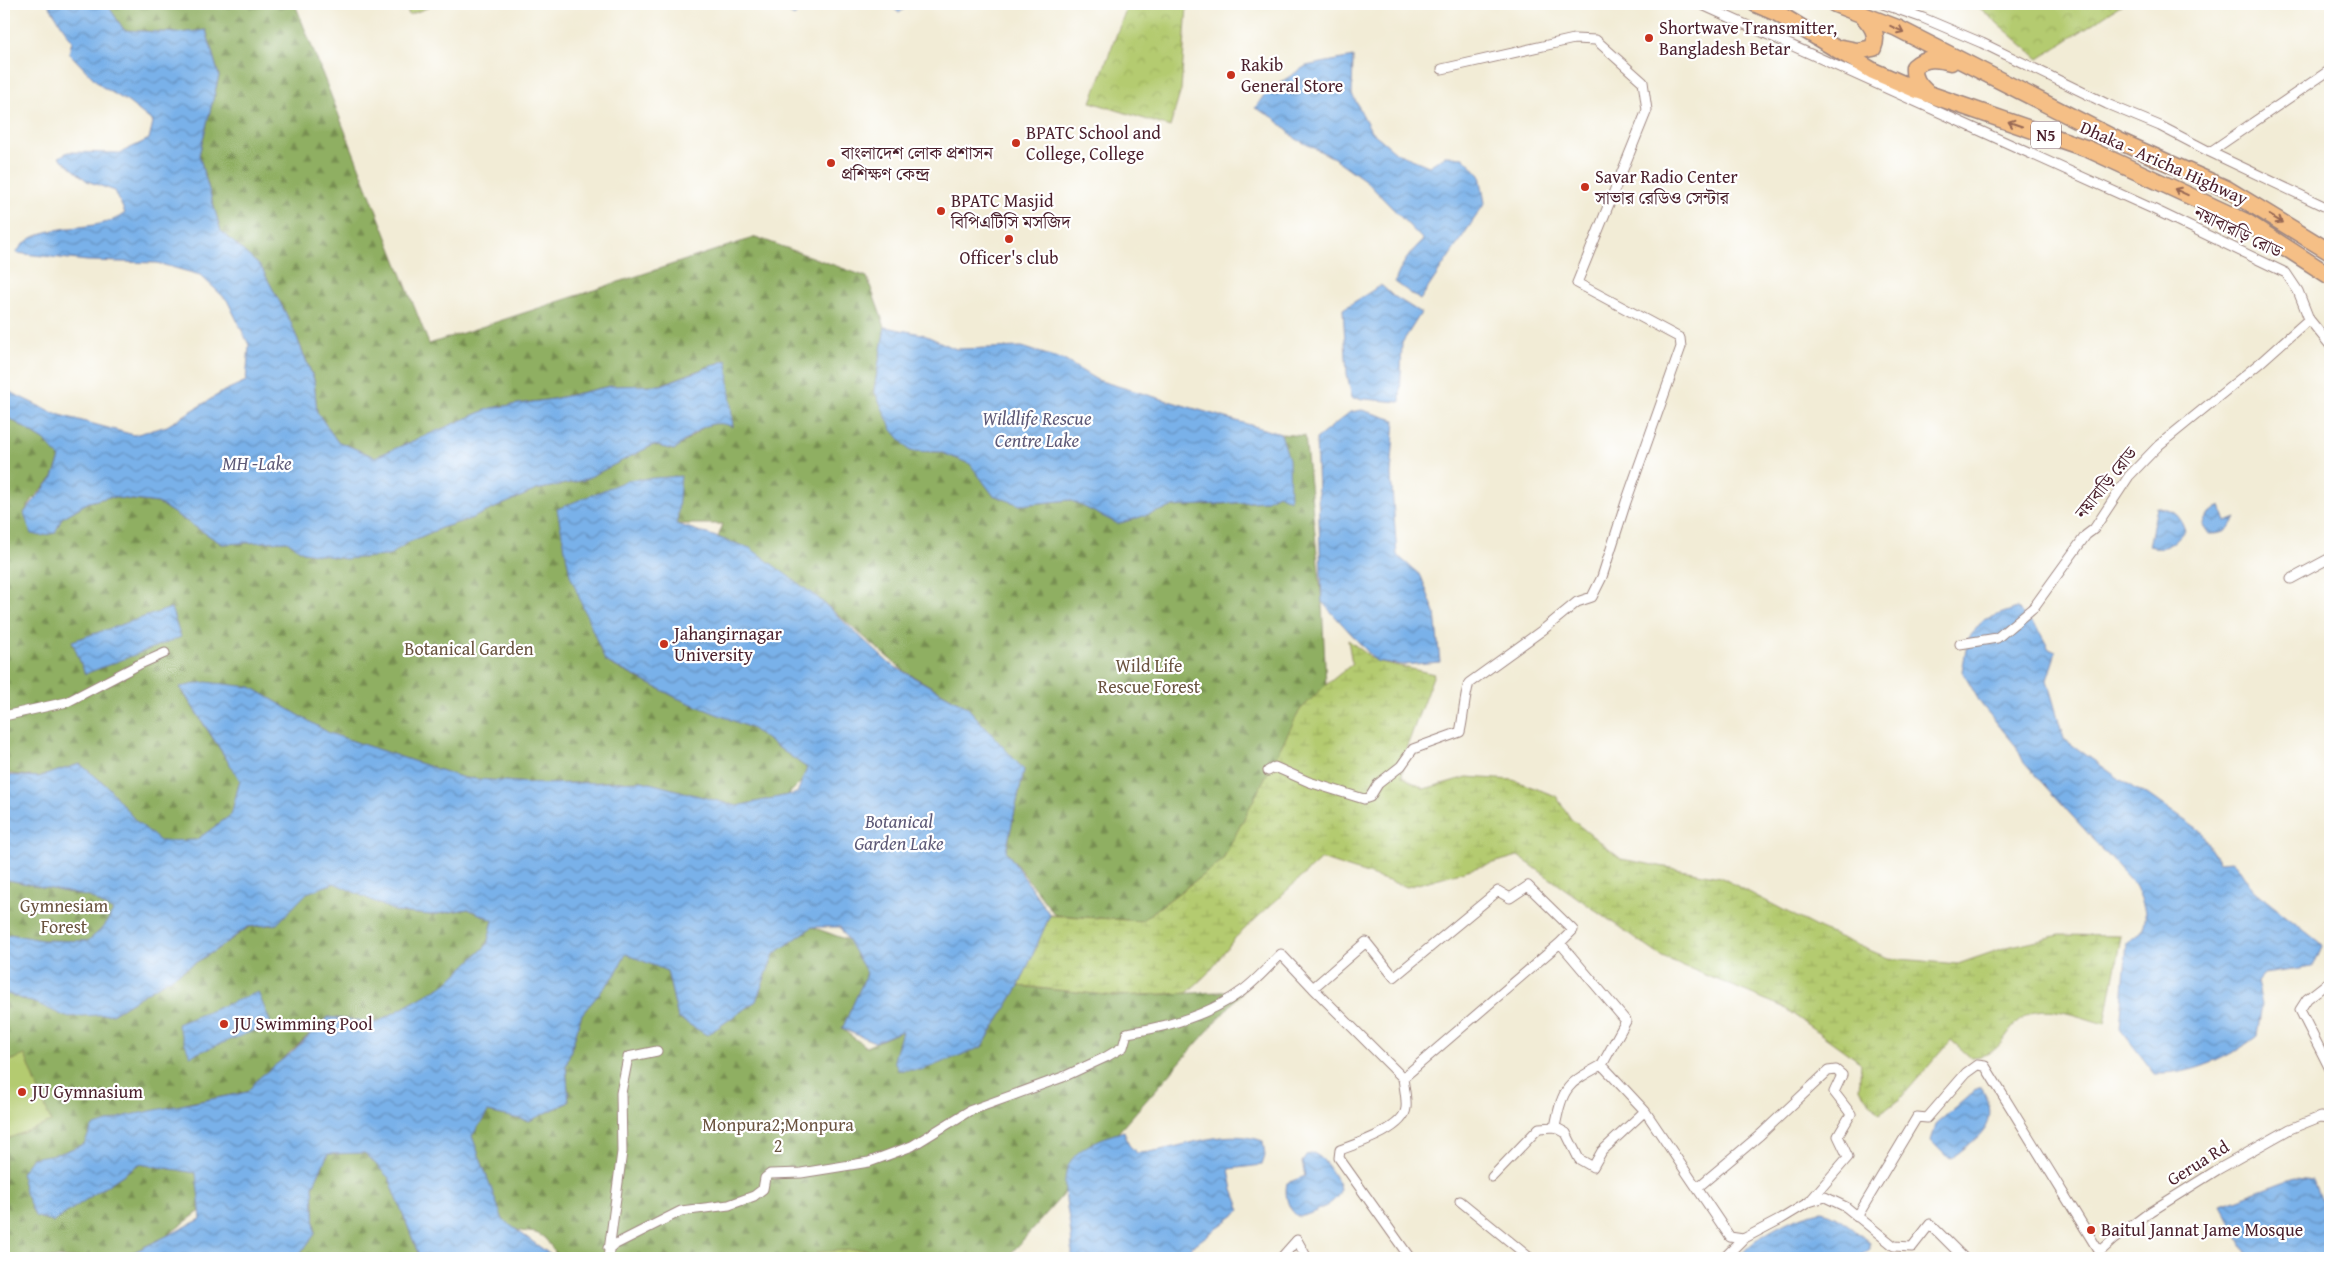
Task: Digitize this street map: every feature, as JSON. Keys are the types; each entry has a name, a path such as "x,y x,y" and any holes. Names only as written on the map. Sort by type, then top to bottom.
{"highway":[{"name":"Dhaka - Aricha Highway","path":"1756,4 1824,40 1874,70 1929,94 2088,149 2246,222 2330,276"},
{"name":"Dhaka - Aricha Highway","path":"1835,4 1897,28 2119,141 2226,190 2330,252"},
{"path":"1824,40 1857,51 1873,48 1875,34 1870,23 1860,13"},
{"path":"1929,94 1913,75 1914,67 1919,62 1929,58 1975,68"}],"street":[{"name":"নয়াবারড়ি রোড","path":"1700,4 2153,209 2286,274 2298,291 2309,319 2330,344"},
{"path":"1883,4 1923,18 1982,43 2107,104 2160,126 2210,152 2330,208"},
{"path":"1268,771 1275,768 1309,782 1364,800 1370,797 1378,784 1402,766 1413,749 1460,732 1469,682 1544,629 1577,602 1592,597 1602,577 1626,502 1681,347 1680,338 1577,283 1647,110 1643,82 1596,40 1574,39 1442,69"},
{"path":"2210,152 2330,70"},
{"name":"নয়াবাড়ি রোড","path":"1960,644 1997,638 2034,607 2086,535 2094,529 2129,476 2159,445 2261,362 2309,319"},
{"path":"2292,579 2330,558"},
{"path":"4,716 67,702 165,653"},
{"path":"1313,988 1366,942 1394,977 1498,891 1510,898 1528,886 1573,930 1403,1078"},
{"path":"1555,1126 1564,1091 1575,1080 1602,1065 1626,1020 1560,943"},
{"path":"608,1248 681,1211 729,1205 754,1196 763,1189 765,1178 770,1174 801,1173 869,1162 912,1146 970,1111 1063,1077 1106,1058 1123,1047 1127,1033 1189,1019 1224,1001 1243,991 1281,954 1403,1078 1406,1109 1402,1118 1392,1128 1340,1150 1340,1158 1410,1258"},
{"path":"2330,981 2307,999 2300,1010 2330,1069"},
{"path":"608,1258 622,1152 620,1093 628,1057 657,1051"},
{"path":"1602,1065 1645,1111 1730,1237 1743,1239"},
{"path":"1857,1217 1917,1117 1927,1118 1966,1073 1977,1065 1984,1066 2096,1256"},
{"path":"1698,1188 1760,1135 1828,1071 1836,1070 1842,1075 1834,1092 1851,1114 1838,1136 1848,1157 1809,1202 1782,1220 1743,1239 1724,1258"},
{"path":"1492,1177 1539,1128 1555,1126 1566,1132 1579,1159 1593,1166 1602,1151 1645,1111"},
{"name":"Gerua Rd","path":"2096,1256 2114,1239 2150,1212 2217,1170 2290,1129 2320,1117 2330,1118"},
{"path":"1809,1202 1825,1197 1846,1207 1894,1246 1912,1247 1930,1224 1964,1258"},
{"path":"1460,1201 1530,1258"},
{"path":"1281,1258 1297,1240 1307,1258"}],"green space":[{"name":"Wild Life Rescue Forest","path":"107,4 295,4 429,344 756,237 867,277 885,327 874,390 910,451 940,452 971,464 993,495 1021,505 1070,500 1118,523 1172,507 1265,501 1278,494 1281,434 1305,436 1322,602 1326,685 1222,861 1141,921 1055,915 1006,851 1024,770 967,707 904,671 818,598 718,537 723,524 677,524 610,664 677,698 751,728 807,768 802,781 788,795 737,806 642,781 543,784 464,778 329,733 251,687 180,688 240,780 231,815 196,840 160,842 135,820 107,786 80,764 39,777 4,773 4,415 47,442 60,458 53,477 32,500 24,513 62,518 89,502 109,497 158,503 222,544 287,541 303,552 388,556 407,543 441,528 470,519 536,490 584,480 653,445 674,450 705,426 721,422 733,427 726,360 660,385 610,386 553,399 491,408 375,457 337,441 317,412 314,379 291,323 261,267 221,231 199,155 219,76 206,30 179,33 124,30"},
{"path":"405,4 437,4 409,15"},
{"path":"1128,4 1181,4 1187,6 1181,90 1170,127 1091,102"},
{"path":"1975,4 2122,4 2039,59"},
{"path":"1348,640 1376,661 1434,674 1406,749 1402,776 1424,789 1467,777 1513,780 1556,796 1571,819 1621,859 1720,877 1820,929 1888,958 1958,964 2007,947 2060,935 2121,936 2105,1024 2071,1014 2045,1010 2026,1016 2018,1022 1997,1048 1982,1056 1970,1057 1951,1040 1901,1098 1880,1114 1859,1089 1861,1063 1783,1007 1662,957 1518,856 1407,887 1321,859 1235,938 1207,974 1187,993 1116,996 1019,986 1050,915 1141,921 1222,861 1300,710 1352,664"},
{"name":"Gymnesiam Forest","path":"4,879 90,897 113,911 104,927 88,941 42,940 10,934 4,938"},
{"path":"335,883 397,912 431,915 468,909 493,920 487,945 447,983 376,1023 328,1017 247,1092 189,1103 61,1153 25,1193 35,1216 53,1222 139,1164 197,1173 200,1211 165,1237 120,1258 4,1258 4,993 38,1004 112,1014 216,950 249,927 277,924 307,892"},
{"name":"Monpura2;Monpura 2","path":"812,927 848,940 867,973 842,1029 866,1047 902,1031 982,1047 1019,986 1116,996 1243,991 1007,1258 557,1258 544,1238 532,1232 520,1231 505,1222 493,1195 472,1136 488,1112 529,1121 569,1102 566,1066 582,1014 615,975 626,953 667,971 678,1018 707,1035 756,1001 774,954"},
{"name":"JU Gymnasium","path":"25,1055 51,1122 4,1140 4,1063"},
{"path":"365,1153 389,1178 420,1258 297,1258 315,1234 313,1186 328,1154"},
{"path":"867,1249 869,1258 818,1258 817,1252"}],"water":[{"name":"MH -Lake","path":"48,4 107,4 124,30 179,33 206,30 219,76 199,155 221,231 261,267 291,323 314,380 317,412 337,441 375,457 491,408 553,399 610,386 661,385 727,360 733,427 724,424 708,425 701,428 674,450 653,445 584,480 536,490 470,519 441,528 407,543 388,556 345,559 303,552 287,541 222,544 158,503 109,497 89,502 62,518 55,533 41,536 31,534 24,513 53,477 60,458 44,440 4,415 4,389 53,413 134,435 167,426 224,391 246,381 249,345 227,300 200,275 157,263 87,261 16,253 26,242 39,235 53,230 99,224 113,220 125,213 115,191 87,181 59,157 68,152 120,153 149,139 153,122 128,102 101,86 69,53 72,41"},
{"path":"781,4 806,4 794,16 782,8"},
{"path":"889,4 910,4 899,13"},
{"path":"1353,57 1352,94 1371,131 1397,153 1429,166 1445,156 1463,157 1480,175 1485,203 1420,300 1395,282 1406,259 1423,240 1366,181 1334,158 1296,139 1273,117 1255,108 1267,91 1306,66"},
{"path":"1381,285 1392,295 1421,313 1402,343 1400,402 1352,398 1347,374 1343,309"},
{"name":"Wildlife Rescue Centre Lake","path":"885,327 922,334 956,349 1022,347 1064,360 1097,380 1281,434 1289,459 1290,500 1278,494 1265,501 1172,507 1118,524 1070,500 1020,505 993,495 970,464 940,452 910,451 892,430 874,390"},
{"path":"1362,410 1395,420 1391,475 1397,555 1421,576 1435,613 1440,662 1402,665 1376,661 1322,602 1316,439 1350,412"},
{"name":"Botanical Garden Lake","path":"681,476 677,524 750,548 818,598 890,664 967,707 1024,770 1006,851 1050,915 1019,986 982,1047 922,1070 898,1070 894,1060 902,1031 875,1042 842,1029 867,973 840,927 812,927 774,954 756,1001 707,1035 678,1018 667,971 626,954 615,975 582,1014 566,1066 569,1102 529,1121 488,1112 472,1136 503,1220 555,1258 420,1258 389,1178 365,1153 328,1154 313,1186 315,1234 297,1258 122,1258 201,1219 196,1173 139,1164 53,1222 35,1216 25,1193 21,1173 32,1158 61,1153 84,1144 92,1127 125,1116 247,1092 260,1077 291,1053 328,1017 376,1023 447,983 487,945 493,920 468,909 431,915 397,912 334,883 307,893 277,924 248,927 216,950 112,1014 66,1017 38,1004 4,993 4,938 10,934 42,940 88,941 104,927 113,911 90,897 4,879 4,775 39,777 80,764 107,786 135,820 160,841 196,840 231,815 240,780 180,687 206,682 251,687 329,733 464,778 543,784 642,781 737,806 797,793 807,768 751,728 677,698 605,661 570,575 557,509 628,480"},
{"path":"2220,505 2226,522 2236,518 2226,531 2209,534 2203,525 2209,514"},
{"path":"2157,507 2168,510 2178,516 2185,530 2177,539 2165,547 2149,546"},
{"path":"171,608 181,637 85,674 72,641"},
{"path":"2017,608 2038,629 2049,649 2056,652 2047,680 2064,739 2135,790 2147,794 2201,832 2219,862 2231,861 2237,865 2253,890 2322,946 2313,967 2264,974 2257,982 2262,1004 2257,1036 2209,1064 2183,1072 2155,1074 2120,1029 2127,942 2141,930 2145,917 2139,894 2135,885 2024,763 2016,746 1981,704 1962,671 1968,639 1983,620"},
{"name":"JU Swimming Pool","path":"258,992 271,1024 190,1056 177,1024"},
{"path":"1978,1088 1982,1088 1988,1100 1990,1111 1985,1129 1952,1158 1946,1156 1931,1141 1936,1124"},
{"path":"1124,1131 1129,1145 1137,1153 1232,1136 1263,1141 1265,1156 1262,1165 1229,1169 1233,1190 1241,1210 1177,1258 1072,1258 1071,1234 1065,1195 1065,1179 1069,1165 1078,1152 1096,1141"},
{"path":"1313,1153 1328,1166 1340,1190 1338,1195 1329,1204 1317,1211 1299,1217 1292,1211 1288,1202 1286,1193 1287,1183 1305,1176 1302,1162 1307,1155"},
{"path":"2295,1178 2313,1180 2330,1226 2330,1258 2246,1258 2247,1255 2221,1205"},
{"path":"1822,1211 1848,1224 1870,1243 1870,1249 1857,1258 1739,1258 1754,1242 1776,1228 1801,1217"}],"place":[{"name":"Shortwave Transmitter, Bangladesh Betar","path":"1649,38"},
{"name":"Rakib General Store","path":"1231,75"},
{"name":"BPATC School and College, College","path":"1016,143"},
{"name":"বাংলাদেশ লোক প্রশাসন প্রশিক্ষণ কেন্দ্র","path":"831,163"},
{"name":"Savar Radio Center সাভার রেডিও সেন্টার","path":"1585,187"},
{"name":"BPATC Masjid বিপিএটিসি মসজিদ","path":"941,211"},
{"name":"Officer's club","path":"1009,239"},
{"name":"Jahangirnagar University","path":"664,644"},
{"name":"JU Swimming Pool","path":"224,1024"},
{"name":"JU Gymnasium","path":"22,1092"},
{"name":"Baitul Jannat Jame Mosque","path":"2091,1230"}],"park label":[{"name":"Botanical Garden","path":"469,649"}]}
